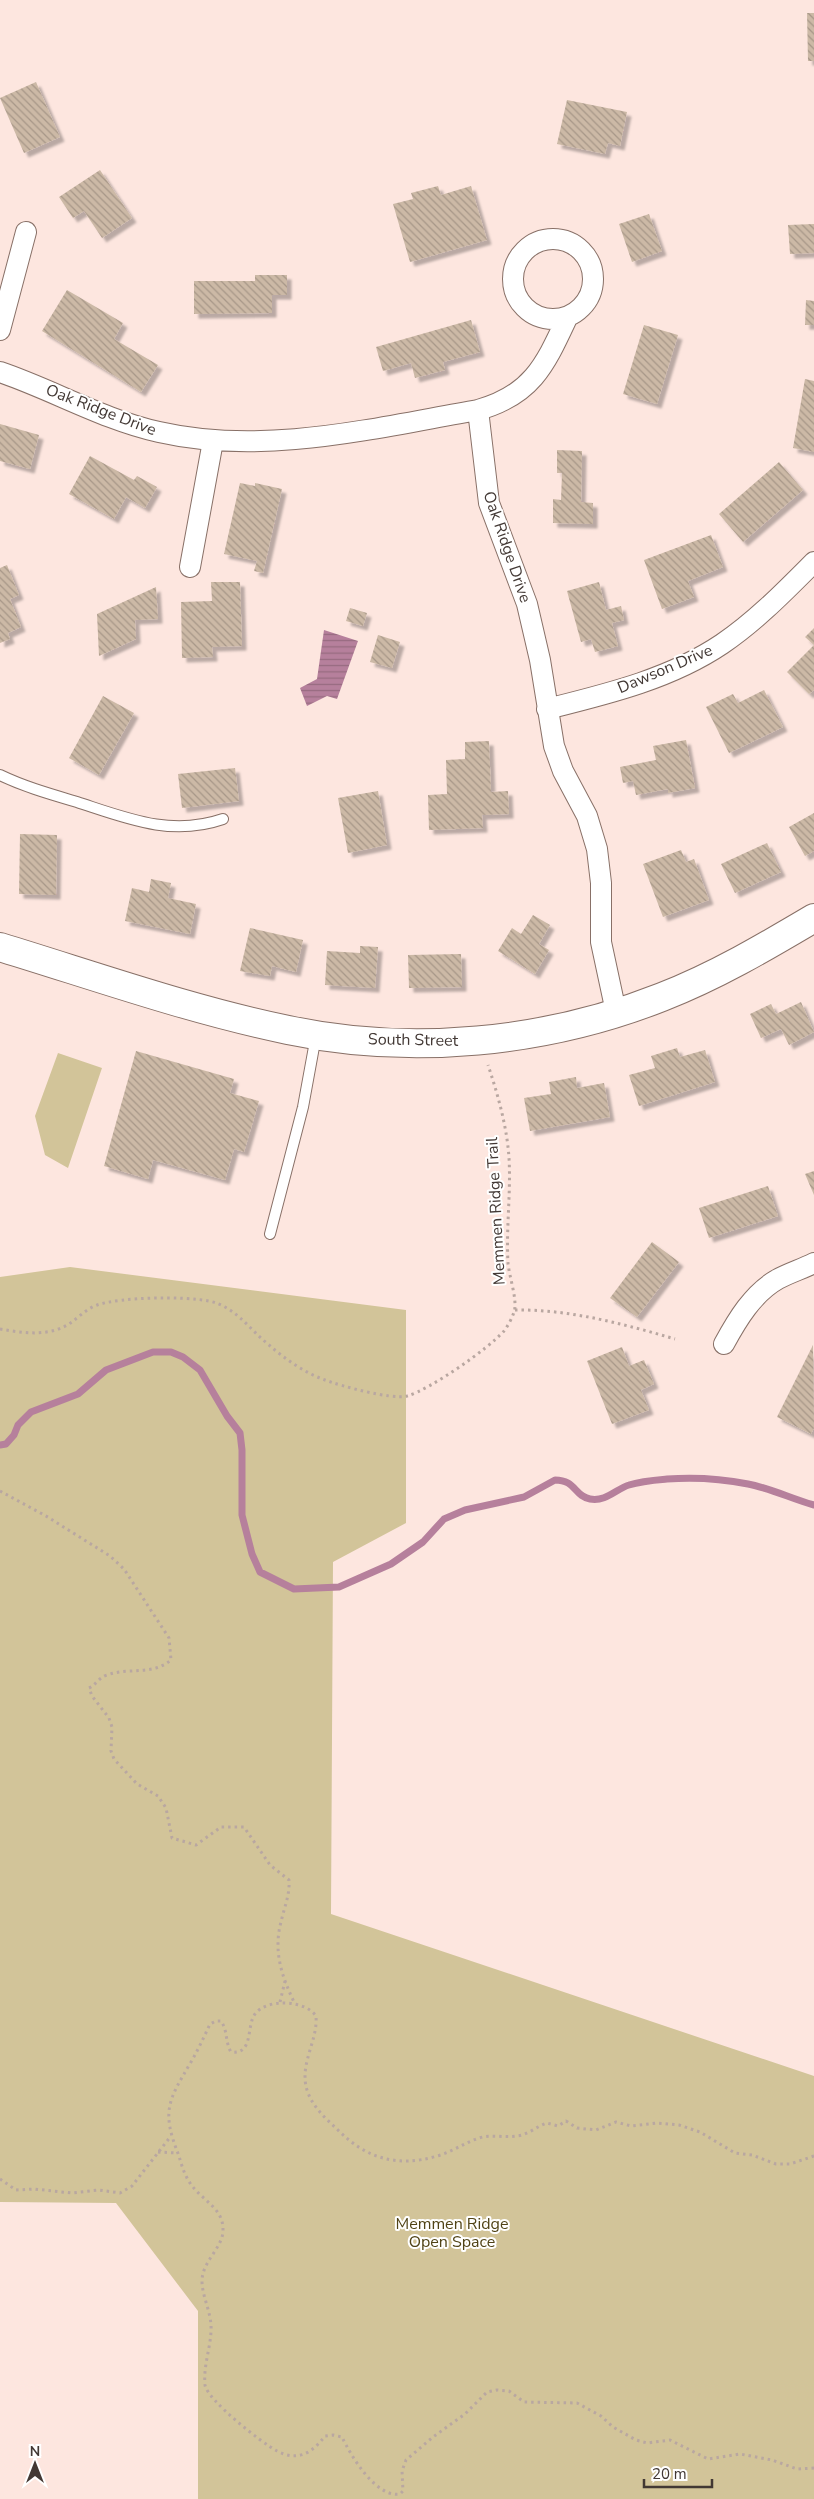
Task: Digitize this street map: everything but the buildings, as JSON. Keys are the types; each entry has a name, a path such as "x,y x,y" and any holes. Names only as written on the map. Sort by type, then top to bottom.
{"street":[{"path":"0,330 26,232"},
{"path":"478,410 514,396 535,378 545,364 567,318 582,308 590,296 593,284 592,270 586,256 577,246 564,240 539,240 517,258 512,277 513,291 520,304 530,313 543,319 560,320 567,318"},
{"name":"Oak Ridge Drive","path":"0,372 136,426 186,438 213,441 304,438 478,410 488,503 527,604 540,660 547,709 558,760 587,816 597,849 601,883 601,942 616,1012"},
{"path":"190,567 213,441"},
{"name":"Dawson Drive","path":"547,709 644,682 702,655 742,629 814,562"},
{"name":"South Street","path":"0,947 241,1018 316,1035 413,1043 480,1040 535,1032 616,1012 661,998 740,962 814,918"},
{"path":"724,1344 736,1321 751,1301 776,1280 814,1264"}],"lane":[{"path":"0,776 26,787 136,822 158,826 196,827 223,819"},
{"path":"270,1234 303,1107 316,1035"}],"path":[{"name":"Memmen Ridge Trail","path":"480,1040 504,1126 509,1158 508,1262 515,1310"},
{"path":"0,1329 36,1334 54,1331 96,1305 119,1301 167,1298 209,1301 225,1307 240,1317 267,1344 302,1370 324,1380 348,1387 406,1396 431,1384 481,1350 505,1330 515,1310 552,1311 636,1328 675,1339"},
{"path":"0,1491 46,1516 110,1556 124,1569 160,1621 169,1638 171,1660 164,1666 151,1670 108,1674 97,1679 88,1688 109,1718 112,1727 111,1751 114,1759 137,1784 158,1796 166,1808 172,1838 196,1845 221,1827 244,1828 270,1865 289,1880 290,1889 277,1939 278,1964 296,2004"},
{"path":"280,2002 286,1980"},
{"path":"814,2156 790,2164 776,2164 752,2155 735,2153 700,2132 688,2130 679,2125 657,2122 631,2126 616,2122 596,2130 577,2128 566,2121 558,2126 548,2122 518,2136 481,2137 436,2156 391,2160 374,2156 361,2150 344,2136 315,2106 307,2090 306,2066 317,2024 316,2016 313,2011 296,2004 280,2002 261,2009 255,2014 244,2050 237,2053 231,2052 227,2047 225,2026 221,2021 210,2024 173,2091 168,2113 171,2136 192,2186 216,2208 223,2229 222,2239 205,2268 202,2281 211,2328 206,2359 205,2388 209,2395 238,2422 278,2452 306,2455 314,2450 325,2436 342,2437 360,2468 383,2490 392,2494 400,2494 403,2491 402,2471 406,2460 433,2437 465,2414 487,2392 498,2390 509,2391 524,2402 577,2404 602,2416 613,2427 636,2440 646,2443 670,2440 708,2459 740,2454 772,2460 797,2469 814,2468"},
{"path":"0,2179 16,2190 34,2189 72,2193 99,2190 120,2193 132,2186 171,2136"},
{"path":"158,2152 177,2153"}],"green space":[{"path":"58,1053 102,1068 68,1168 45,1155 35,1116"},
{"name":"Memmen Ridge Open Space","path":"70,1267 406,1310 406,1523 333,1562 331,1914 814,2076 814,2499 198,2499 198,2311 116,2203 0,2202 0,1277"}],"shaded area":[{"path":"324,630 358,641 337,699 327,696 307,706 300,688 317,679"}],"waterway":[{"path":"0,1445 6,1444 14,1435 18,1425 31,1412 78,1394 106,1370 153,1352 171,1352 183,1357 200,1370 227,1416 240,1433 242,1450 242,1515 252,1554 260,1572 294,1589 339,1587 391,1564 423,1542 444,1519 465,1510 524,1497 555,1480 571,1485 581,1495 590,1499 601,1499 624,1487 643,1482 677,1478 718,1480 756,1486 814,1505"}]}
